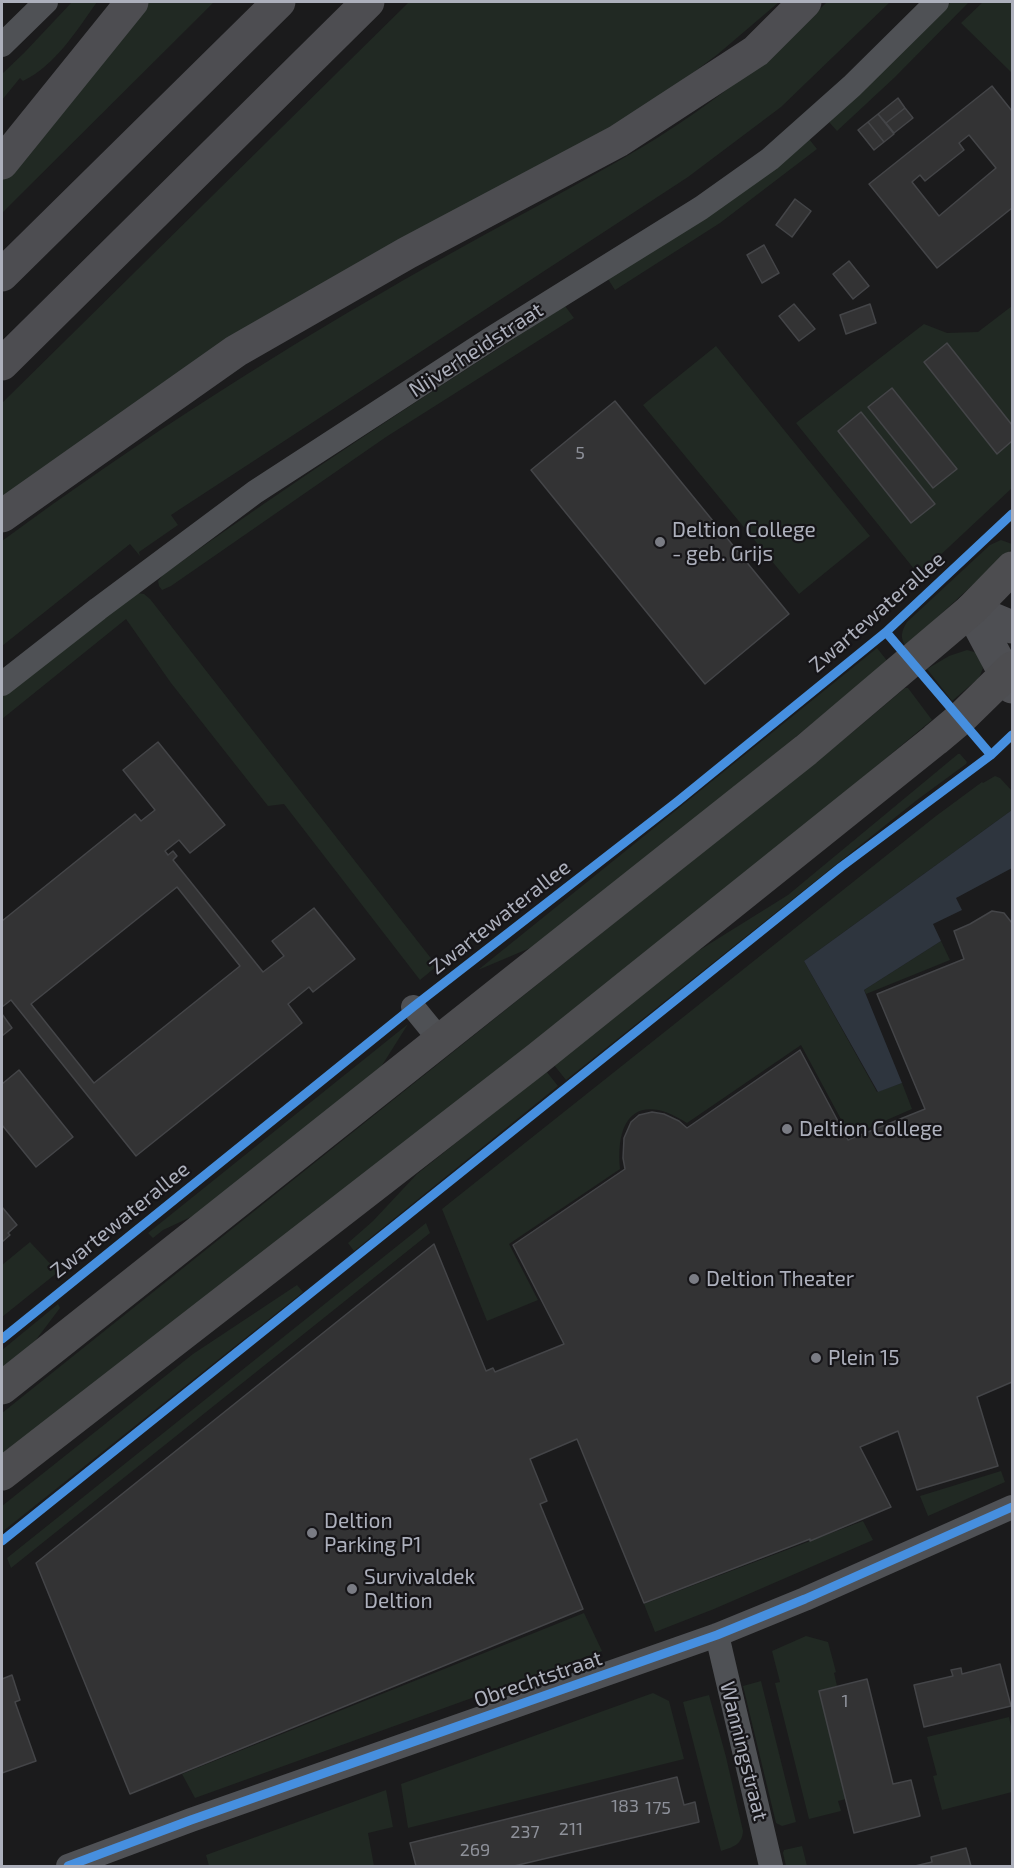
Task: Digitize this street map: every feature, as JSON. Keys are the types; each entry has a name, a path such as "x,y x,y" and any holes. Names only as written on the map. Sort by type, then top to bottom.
{"highway":[{"path":"2,163 132,2"},
{"path":"2,275 279,2"},
{"path":"2,364 368,2"},
{"path":"2,516 236,351 407,253 618,141 756,51 805,2"}],"main road":[{"path":"2,1388 806,750 971,610 1012,568"},
{"path":"2,1474 537,1059 935,740 1010,677"}],"street":[{"path":"2,45 46,2"},
{"name":"Nijverheidstraat","path":"2,684 255,492 492,338 701,208 770,159 852,86 937,2"},
{"path":"971,610 1012,627"},
{"path":"971,610 1010,677"},
{"path":"413,1007 440,1040"},
{"name":"Obrechtstraat","path":"68,1866 191,1820 717,1635 805,1599 1012,1507"},
{"name":"Wanningstraat","path":"717,1635 771,1866"}],"shaded area":[{"path":"72,2 97,2 56,56 35,74 23,81 20,78 2,100 2,74"},
{"path":"143,2 214,2 2,213 2,176"},
{"path":"409,2 779,2 718,54 661,97 2,499 2,403"},
{"path":"827,2 890,2 781,107 688,177 171,515 178,525 139,552 140,556 130,544 2,646 2,541 159,431 267,362 376,296 669,131 763,61"},
{"path":"951,2 969,2 895,77 837,131 829,122"},
{"path":"983,2 1012,3 1012,73 961,23"},
{"path":"809,139 817,149 720,223 615,290 608,279"},
{"path":"565,306 574,318 386,437 171,586 162,590 159,586 158,581 164,574 263,505 413,404"},
{"path":"1012,306 1012,488 919,575 796,423 924,324 947,333 978,332"},
{"path":"716,346 870,536 799,594 643,405"},
{"path":"1001,540 1012,544 1012,549 906,646 902,640 902,634 907,622 990,545"},
{"path":"137,593 144,594 150,599 437,966 420,980 284,804 268,806 171,683 126,619 2,719 2,695"},
{"path":"877,648 888,662 542,943 478,970"},
{"path":"967,650 978,653 983,668 979,678 952,701 927,669 949,656"},
{"path":"905,688 908,688 932,720 796,833 2,1468 2,1413"},
{"path":"958,754 967,762 966,764 917,800 566,1080 554,1065 690,956 788,895"},
{"path":"995,776 1000,778 1012,791 1012,810 804,961 877,1092 902,1083 912,1109 850,1136 801,1045 687,1123 656,1110 643,1110 634,1114 626,1123 622,1135 619,1151 620,1169 509,1244 538,1300 487,1321 442,1209 936,816 982,782"},
{"path":"1012,810 1012,868 956,898 962,910 933,924 941,941 864,990 902,1083 878,1092 804,961"},
{"path":"941,941 950,960 866,994 864,990"},
{"path":"408,1024 376,1075 206,1210 163,1230 153,1238 148,1233"},
{"path":"546,1071 558,1086 354,1251 348,1243 373,1221 417,1174"},
{"path":"426,1223 430,1233 11,1568 7,1558"},
{"path":"30,1242 58,1272 2,1317 2,1265"},
{"path":"297,1285 303,1292 2,1532 2,1506 193,1354"},
{"path":"58,1304 60,1308 23,1357 2,1374 2,1350"},
{"path":"1001,1471 1005,1482 928,1516 920,1496"},
{"path":"863,1521 873,1540 655,1632 644,1604"},
{"path":"584,1613 602,1651 195,1798 182,1774"},
{"path":"806,1636 828,1642 836,1672 834,1673 837,1686 819,1691 846,1799 838,1801 841,1811 809,1819 775,1683 780,1682 772,1651"},
{"path":"761,1681 796,1822 782,1826 776,1823 743,1686"},
{"path":"653,1693 669,1701 684,1759 408,1828 401,1784"},
{"path":"709,1695 743,1831 739,1842 721,1851 683,1702"},
{"path":"1009,1717 1012,1731 1012,1792 942,1810 933,1776 937,1775 927,1737"},
{"path":"386,1790 393,1827 368,1833 374,1866 209,1866 206,1855"},
{"path":"802,1846 807,1866 786,1866 784,1850"}],"building":[{"path":"992,86 1012,111 1012,208 937,268 869,184","holes":["969,135 996,168 939,216 912,182 920,175 925,181 964,150 959,143"]},
{"path":"898,98 905,108 886,123 878,114"},
{"path":"905,108 913,118 894,133 886,123"},
{"path":"878,114 894,134 884,142 868,122"},
{"path":"868,122 884,142 874,150 858,130"},
{"path":"795,199 811,211 792,237 776,225"},
{"path":"764,245 779,273 762,283 747,255"},
{"path":"849,261 869,286 853,299 833,274"},
{"path":"794,304 815,329 799,341 779,316"},
{"path":"870,304 876,323 846,334 840,315"},
{"path":"947,343 1012,425 1012,441 997,454 924,362"},
{"path":"892,388 957,469 933,488 868,407"},
{"name":"Deltion College - geb. Grijs","path":"615,401 789,614 705,684 531,470"},
{"path":"861,412 935,504 911,523 838,431"},
{"path":"158,742 225,825 190,853 179,840 165,851 168,855 173,851 177,856 173,860 263,972 284,956 272,941 314,908 355,959 313,992 309,987 288,1004 302,1023 136,1156 11,1000 2,1007 2,921 135,814 141,821 155,810 123,770","holes":["177,887 240,966 94,1083 31,1004"]},
{"name":"Deltion College","path":"992,911 1004,913 1012,923 1012,1382 977,1397 998,1466 917,1490 898,1431 860,1447 891,1507 810,1541 810,1539 644,1603 577,1439 530,1459 547,1501 540,1504 583,1609 130,1794 36,1563 434,1244 486,1371 493,1368 495,1372 564,1344 513,1245 625,1169 624,1138 631,1122 639,1115 652,1112 664,1114 679,1121 687,1128 800,1050 848,1140 925,1109 877,994 964,959 954,931"},
{"path":"2,1014 12,1028 2,1036"},
{"path":"19,1070 73,1137 36,1167 2,1125 2,1084"},
{"path":"2,1207 17,1225 2,1242"},
{"path":"1000,1664 1011,1706 924,1727 914,1685 953,1676 951,1670 961,1668 962,1674"},
{"path":"12,1675 20,1700 15,1702 36,1761 2,1773 2,1679"},
{"path":"867,1679 893,1784 911,1780 920,1816 854,1833 819,1691"},
{"path":"677,1777 684,1805 695,1802 699,1822 514,1866 416,1866 410,1843"},
{"path":"966,1848 971,1866 915,1866 932,1862 931,1857"}],"cycle path":[{"name":"Zwartewaterallee","path":"2,1339 413,1007 678,801 886,632 1012,514"},
{"name":"Zwartewaterallee","path":"886,632 991,755"},
{"path":"2,1541 841,867 991,755 1012,735"},
{"path":"68,1866 191,1820 717,1635 805,1599 1012,1507"}],"place":[{"name":"Deltion College - geb. Grijs","path":"660,542"},
{"name":"Deltion College","path":"787,1129"},
{"name":"Deltion Theater","path":"694,1279"},
{"name":"Plein 15","path":"816,1358"},
{"name":"Deltion Parking P1","path":"312,1533"},
{"name":"Survivaldek Deltion","path":"352,1589"}]}
